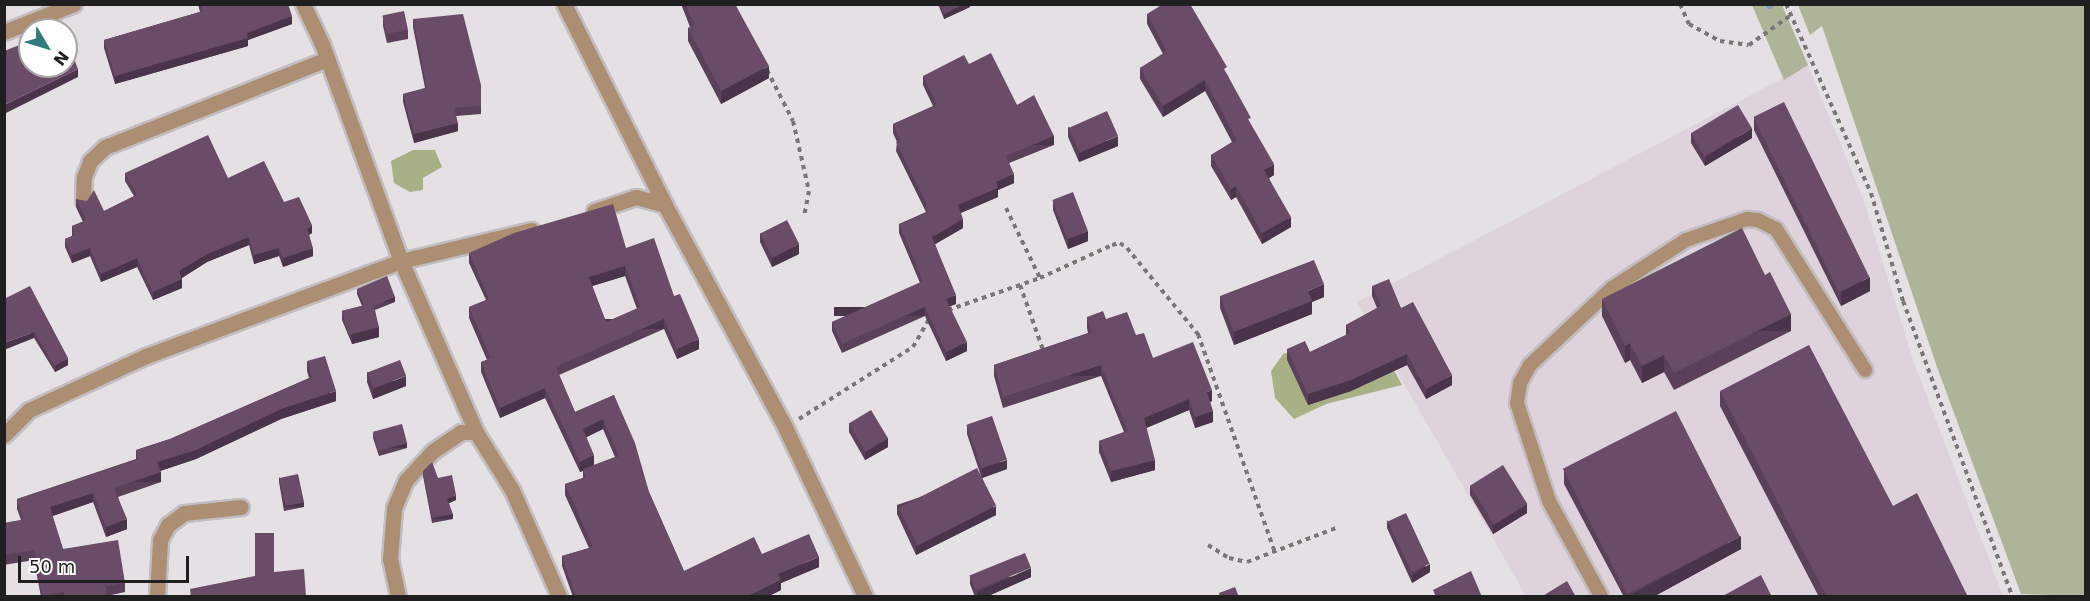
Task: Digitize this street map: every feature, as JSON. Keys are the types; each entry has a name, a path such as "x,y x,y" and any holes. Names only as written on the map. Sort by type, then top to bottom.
{"street":[{"path":"4,32 74,4"},
{"path":"303,4 327,58 401,261 476,432 512,490 559,597"},
{"path":"564,4 665,205 785,427 865,597"},
{"path":"83,200 84,177 90,160 105,147 327,58"},
{"path":"582,215 636,197 665,205"},
{"path":"4,435 29,410 146,356 401,261 549,225"},
{"path":"398,597 390,559 394,508 406,480 433,452 461,432 476,432"},
{"path":"157,597 160,540 168,525 184,513 241,507"}],"lane":[{"path":"1601,597 1549,501 1517,403 1520,383 1530,364 1612,288 1686,240 1748,219 1758,220 1776,229 1865,370"}],"path":[{"path":"1680,4 1689,24 1720,41 1749,45 1791,15"},
{"path":"1786,4 1871,193 1903,301 2012,597"},
{"path":"766,68 793,121 809,191 804,217"},
{"path":"1005,207 1040,278"},
{"path":"785,427 913,347 931,316 1040,278 1120,243 1127,248 1198,334 1275,553"},
{"path":"1020,285 1042,350"},
{"path":"1208,545 1229,558 1247,562 1336,528"}],"shaded area":[{"path":"1808,65 1864,201 1913,360 2003,596 1526,596 1357,302"}],"green space":[{"path":"1752,5 1782,5 1808,65 1784,80"},
{"path":"1798,5 2085,5 2085,596 2021,594 1937,367 1822,26 1810,35"},
{"path":"413,150 435,150 442,167 423,178 423,190 410,192 394,183 391,161"},
{"path":"1375,335 1402,385 1326,404 1294,419 1275,398 1271,371 1284,353 1322,359"}],"building":[{"path":"201,4 288,4 292,16 247,33 248,38 115,76 104,40 203,11"},
{"path":"686,4 735,4 769,66 721,91 688,28 694,25"},
{"path":"940,4 964,4 944,14"},
{"path":"1163,4 1190,4 1227,67 1224,69 1251,118 1248,119 1274,164 1264,170 1291,217 1262,233 1236,186 1231,189 1211,155 1237,140 1205,80 1163,106 1140,68 1167,51 1147,14"},
{"path":"404,11 408,30 386,34 382,16"},
{"path":"463,14 481,85 481,106 454,108 458,123 414,134 403,94 427,88 413,19"},
{"path":"18,46 18,78 60,78 4,105 4,51"},
{"path":"991,53 1017,105 1034,95 1054,136 1006,156 1014,174 996,182 998,188 958,205 963,219 932,237 956,295 946,299 967,342 946,352 925,307 842,344 832,322 923,281 899,224 927,213 926,203 896,142 900,141 893,124 937,105 923,76 964,55 969,64"},
{"path":"1784,102 1869,277 1839,292 1753,117"},
{"path":"1738,105 1752,128 1705,156 1691,133"},
{"path":"1107,111 1118,136 1080,153 1069,128"},
{"path":"208,135 228,178 264,161 284,202 299,197 312,225 307,228 313,248 283,258 279,248 254,255 249,237 207,254 179,271 182,279 153,292 137,258 101,274 90,248 72,255 65,239 75,235 72,226 86,220 76,199 87,201 94,190 104,211 137,195 125,173"},
{"path":"1073,192 1088,231 1068,239 1052,200"},
{"path":"613,204 626,248 654,238 674,296 680,294 699,339 677,349 664,319 556,367 575,412 614,395 635,443 649,492 684,571 754,537 762,554 809,534 819,557 778,574 781,580 746,597 576,597 562,556 593,547 565,484 586,477 583,469 619,456 603,419 583,429 594,455 580,462 545,388 500,408 481,362 491,358 469,307 489,299 469,253 514,233","holes":["625,266 640,307 606,322 589,277"]},
{"path":"787,220 799,244 773,258 760,234"},
{"path":"1742,228 1765,275 1770,272 1791,314 1674,373 1664,355 1642,366 1630,343 1625,346 1602,299"},
{"path":"1314,260 1324,284 1308,291 1312,301 1234,332 1220,296"},
{"path":"387,276 395,297 374,306 373,303 364,305 357,289"},
{"path":"1389,279 1401,308 1413,302 1452,375 1426,389 1407,354 1351,380 1308,394 1287,349 1305,341 1310,352 1350,333 1346,325 1381,306 1372,286"},
{"path":"30,286 68,358 55,366 34,332 4,343 4,299"},
{"path":"373,303 379,327 348,335 342,311"},
{"path":"1103,311 1106,319 1127,312 1136,335 1144,333 1153,358 1193,342 1212,390 1207,392 1213,411 1195,417 1189,399 1144,418 1155,460 1111,471 1099,441 1128,431 1101,365 1003,397 994,365 1092,332 1087,317"},
{"path":"1809,345 1893,506 1917,493 1968,597 1827,597 1720,391"},
{"path":"325,356 336,391 281,409 196,450 157,462 161,472 114,488 127,519 106,527 93,493 50,507 63,549 118,540 125,583 106,586 107,597 64,597 64,592 42,596 34,550 4,555 4,523 23,520 17,499 139,459 136,450 170,439 312,377 307,361"},
{"path":"400,360 406,376 373,388 367,373"},
{"path":"871,410 888,438 866,452 849,423"},
{"path":"1676,411 1740,537 1627,594 1563,469"},
{"path":"992,416 1007,459 981,468 966,425"},
{"path":"402,424 407,443 378,451 373,432"},
{"path":"432,462 438,478 452,475 456,495 447,499 453,514 432,518 423,471"},
{"path":"1503,465 1527,504 1494,525 1470,486"},
{"path":"977,468 996,505 918,545 899,508"},
{"path":"298,474 304,502 285,506 279,478"},
{"path":"1406,513 1430,564 1412,572 1388,521"},
{"path":"255,533 274,533 274,572 304,569 306,597 191,597 190,589 255,576"},
{"path":"1025,553 1031,568 975,590 969,575"},
{"path":"1471,571 1482,597 1436,597 1433,590"},
{"path":"1761,575 1772,597 1721,597"},
{"path":"1567,581 1576,597 1541,597"},
{"path":"1235,587 1239,597 1220,597 1219,593"}]}
